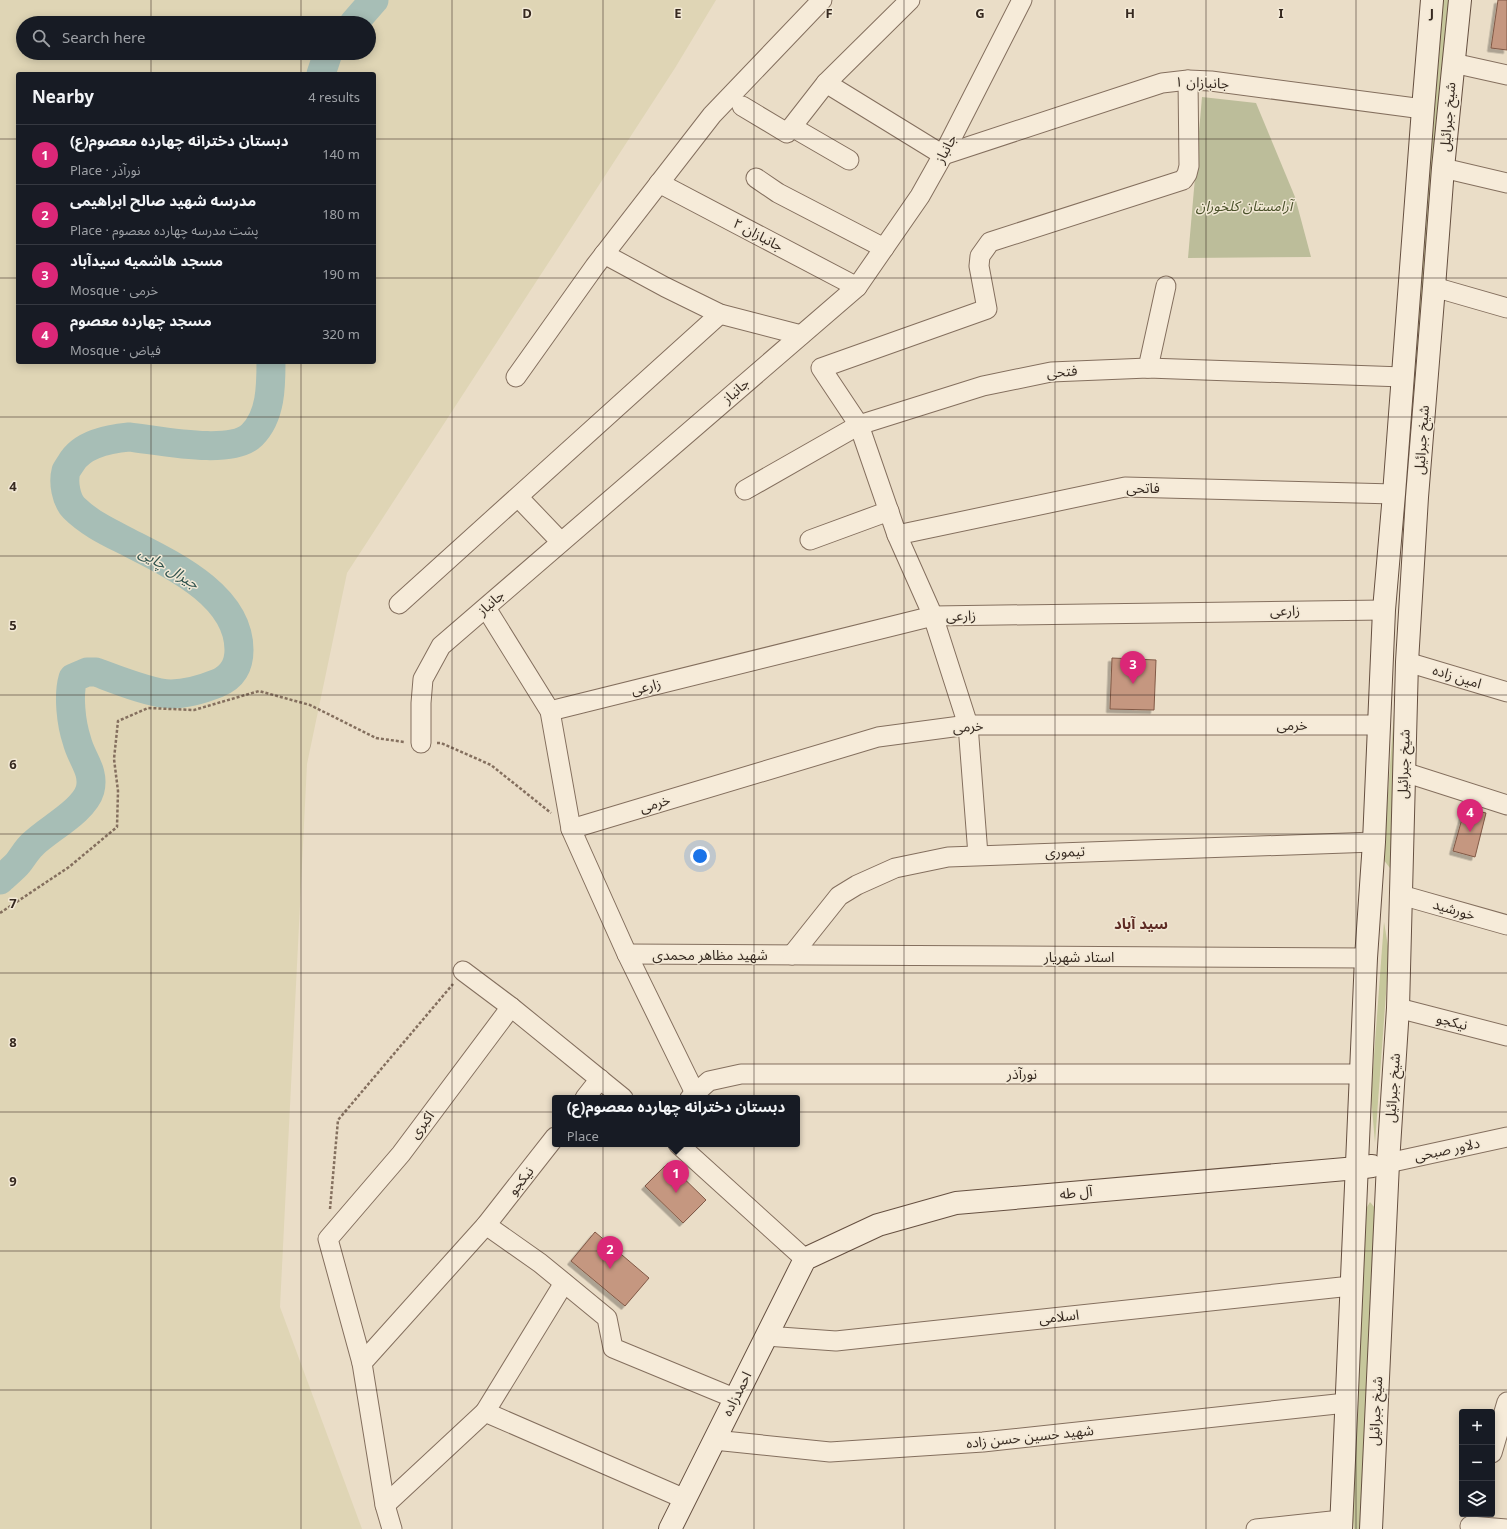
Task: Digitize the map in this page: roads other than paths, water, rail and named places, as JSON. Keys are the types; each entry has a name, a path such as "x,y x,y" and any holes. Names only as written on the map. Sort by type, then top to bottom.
{"street":[{"path":"516,377 604,254 712,115 822,0"},
{"path":"742,106 787,133 826,83 910,0"},
{"name":"جانباز","path":"420,742 420,703 423,679 441,646 857,287 920,196 943,155 1022,0"},
{"name":"شیخ جبرائیل","path":"1341,1525 1366,958 1374,842 1384,610 1432,0"},
{"name":"شیخ جبرائیل","path":"1371,1529 1388,1163 1398,1008 1407,662 1417,497 1453,63 1460,0"},
{"path":"1453,63 1507,75"},
{"path":"978,855 968,725 933,616 897,535 859,425 821,368 987,309 979,266 980,256 990,242 1183,180 1187,174 1189,166 1188,80"},
{"name":"جانبازان ۱","path":"943,155 1162,83 1188,80 1211,81 1423,108"},
{"path":"826,83 943,155"},
{"path":"792,127 849,160"},
{"path":"1444,168 1507,183"},
{"path":"756,178 778,193 884,248"},
{"name":"جانبازان ۲","path":"659,183 857,287"},
{"path":"604,254 665,287 720,314 800,335"},
{"path":"1148,368 1166,286"},
{"path":"1434,287 1507,308"},
{"path":"399,604 720,314"},
{"name":"فتحی","path":"745,490 859,425 983,386 1051,372 1148,368 1403,377"},
{"name":"فاتحی","path":"897,535 1125,487 1394,494"},
{"path":"1394,494 1417,497"},
{"path":"518,497 561,542"},
{"path":"810,540 889,511"},
{"path":"486,608 550,711 571,829 692,1095"},
{"name":"زارعی","path":"550,711 933,616 1384,610"},
{"name":"امین زاده","path":"1407,662 1507,692"},
{"name":"خرمی","path":"571,829 878,737 968,725 1380,725"},
{"path":"1404,772 1507,805"},
{"name":"تیموری","path":"792,955 839,896 857,885 895,868 948,857 1374,842"},
{"path":"1370,896 1401,895"},
{"name":"خورشید","path":"1401,895 1507,925"},
{"name":"شهید مظاهر محمدی","path":"627,954 792,955"},
{"name":"استاد شهریار","path":"792,955 1366,958"},
{"path":"463,971 511,1007 619,1095"},
{"name":"اکبری","path":"362,1363 328,1239 401,1154 511,1007"},
{"name":"نیکجو","path":"1398,1008 1507,1036"},
{"name":"نورآذر","path":"692,1095 710,1081 741,1074 1361,1074"},
{"path":"587,1095 600,1079"},
{"name":"دلاور صبحی","path":"1388,1163 1507,1137"},
{"name":"نیکجو","path":"362,1363 486,1225 552,1141"},
{"path":"681,1147 805,1259"},
{"name":"آل طه","path":"805,1259 878,1225 956,1203 1357,1168 1388,1163"},
{"path":"486,1225 540,1263 607,1318 613,1348 734,1398"},
{"name":"احمدزاده","path":"670,1529 734,1398 805,1259"},
{"path":"385,1505 485,1412 564,1283"},
{"name":"اسلامی","path":"766,1336 836,1341 1351,1286"},
{"path":"362,1363 385,1505 392,1529"},
{"name":"شهید حسین حسن زاده","path":"714,1440 830,1452 983,1442 1346,1403"},
{"path":"1495,1445 1506,1409"},
{"path":"485,1412 685,1499"},
{"path":"1471,1523 1507,1529"},
{"path":"1256,1529 1341,1525"}],"waterway":[{"name":"جیرال چایی","path":"360,16 374,0"},
{"name":"جیرال چایی","path":"322,72 326,60"},
{"name":"جیرال چایی","path":"0,880 16,865 33,844 81,805 90,790 91,777 79,747 72,718 70,701 73,678 87,672 96,672 154,692 171,694 183,693 201,689 223,681 234,670 239,656 236,630 227,612 214,596 178,569 103,529 79,513 71,505 67,496 65,480 66,471 82,451 96,444 113,439 129,437 212,446 228,445 242,441 252,435 263,419 269,400 271,364"}],"place":[{"name":"مسجد هاشمیه سیدآباد","path":"1133,684"},
{"name":"مسجد چهارده معصوم","path":"1470,832"},
{"name":"دبستان دخترانه چهارده معصوم(ع)","path":"676,1193"},
{"name":"مدرسه شهید صالح ابراهیمی","path":"610,1269"}],"district":[{"name":"سید آباد","path":"1141,924"}],"park label":[{"name":"آرامستان کلخوران","path":"1244,206"}]}
